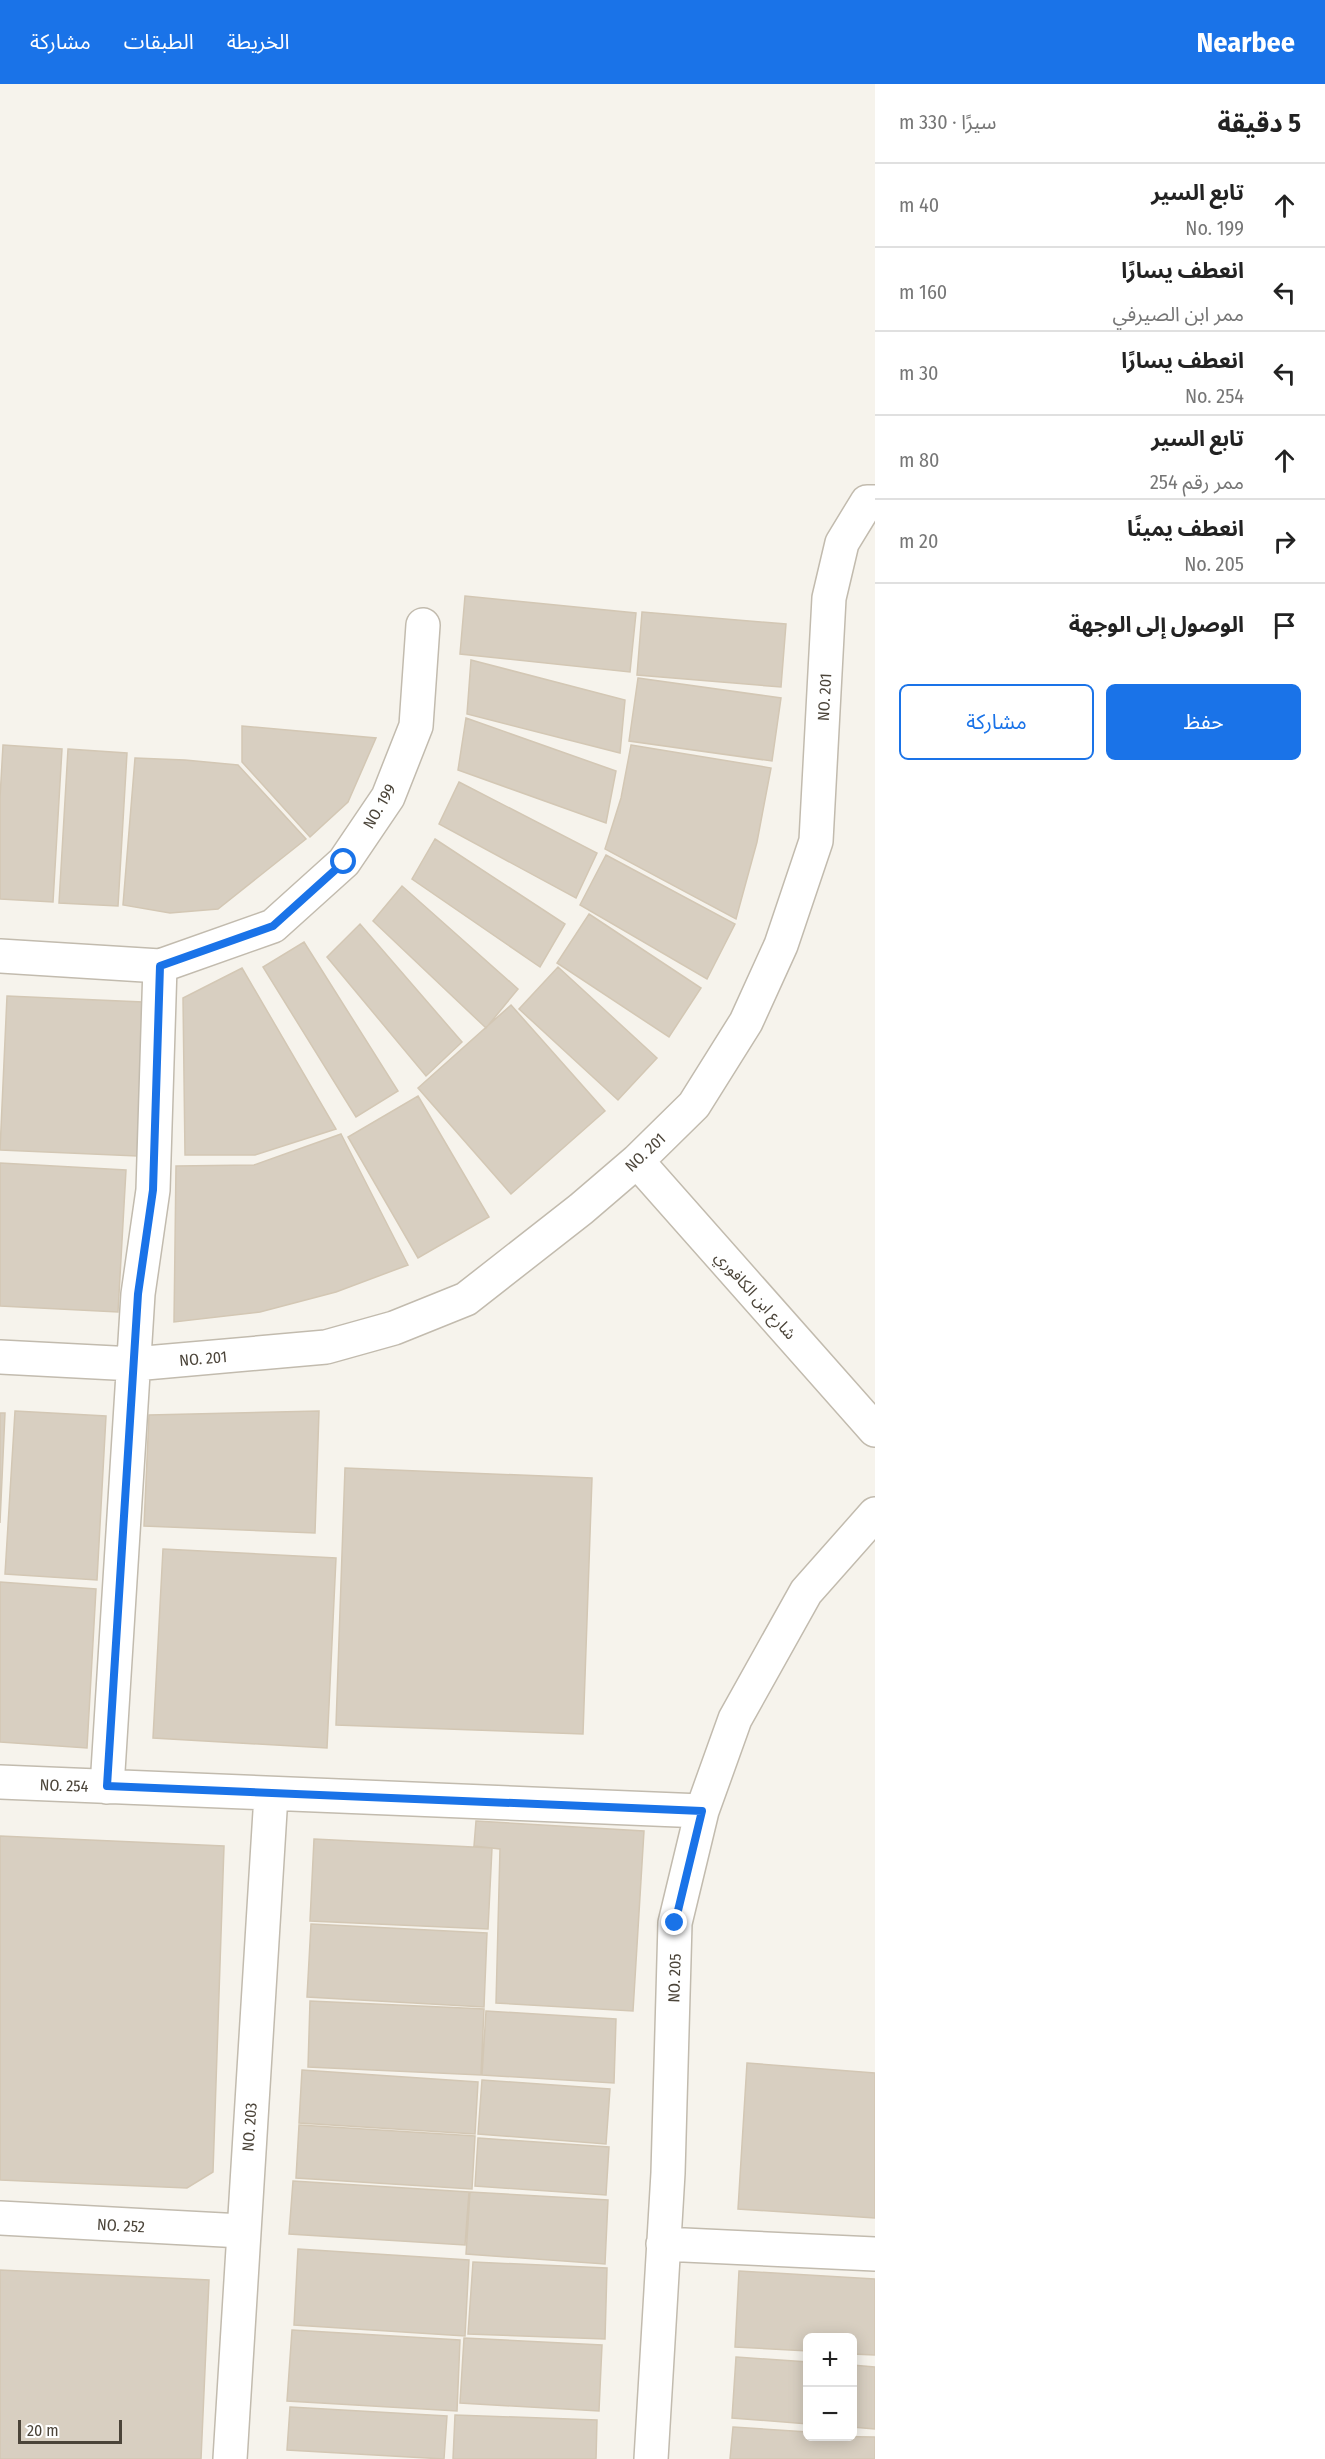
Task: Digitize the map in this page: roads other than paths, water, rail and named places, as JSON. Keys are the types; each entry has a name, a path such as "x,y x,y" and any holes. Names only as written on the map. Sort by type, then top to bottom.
{"street":[{"name":"NO. 201","path":"0,1357 134,1364 326,1347 394,1328 465,1299 581,1209 637,1161 694,1104 746,1022 781,945 816,840 829,598 842,543 871,502"},
{"name":"NO. 199","path":"0,956 160,966 273,926 344,862 388,797 416,726 423,625"},
{"path":"107,1786 138,1294 153,1190 160,966"},
{"name":"شارع ابن الكافوري","path":"637,1161 875,1430"},
{"name":"NO. 205","path":"651,2459 668,2173 675,1923 702,1811 735,1719 806,1592 875,1514"},
{"name":"NO. 254","path":"0,1782 702,1811"},
{"name":"NO. 203","path":"230,2459 242,2231 272,1795"},
{"name":"NO. 252","path":"0,2218 242,2231"},
{"path":"663,2244 875,2254"}]}
